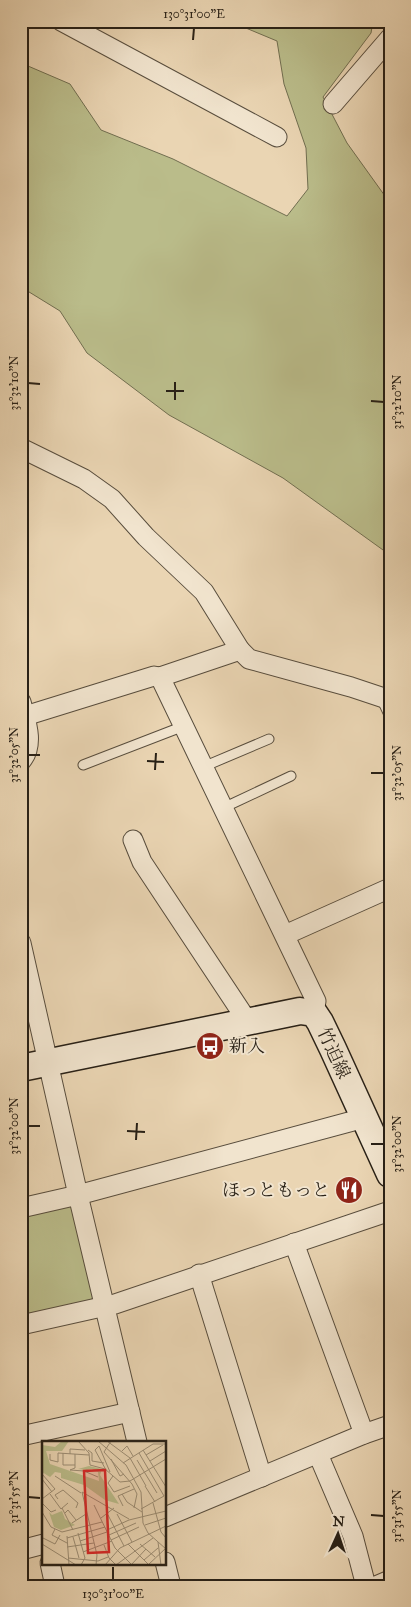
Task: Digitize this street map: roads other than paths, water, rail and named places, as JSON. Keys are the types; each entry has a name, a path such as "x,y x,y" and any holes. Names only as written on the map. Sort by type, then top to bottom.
{"street":[{"path":"61,21 278,136"},
{"path":"333,104 390,38"},
{"path":"21,448 84,479 112,499 146,536 204,592 240,650 249,659 351,687 386,699"},
{"path":"21,761 25,757 29,737 23,709 154,676 160,677 240,650"},
{"path":"160,677 316,1001 314,1013"},
{"path":"133,840 142,862 248,1022"},
{"path":"285,935 390,888"},
{"path":"21,943 78,1195 137,1441"},
{"name":"竹迫線","path":"21,1068 300,1011 314,1013 390,1174"},
{"path":"21,1208 78,1195 364,1118"},
{"path":"21,1325 115,1304 390,1210"},
{"path":"294,1242 364,1434"},
{"path":"199,1274 262,1477"},
{"path":"21,1436 130,1412"},
{"path":"166,1518 364,1434 390,1425"},
{"path":"318,1454 353,1536 366,1586"},
{"path":"21,1550 42,1545"},
{"path":"50,1564 55,1586"},
{"path":"165,1564 170,1586"},
{"path":"376,1586 390,1580"}],"lane":[{"path":"386,699 390,717"},
{"path":"83,765 184,726"},
{"path":"203,767 269,739"},
{"path":"223,808 291,776"}],"place":[{"name":"新入","path":"210,1046"},
{"name":"ほっともっと","path":"349,1190"}]}
